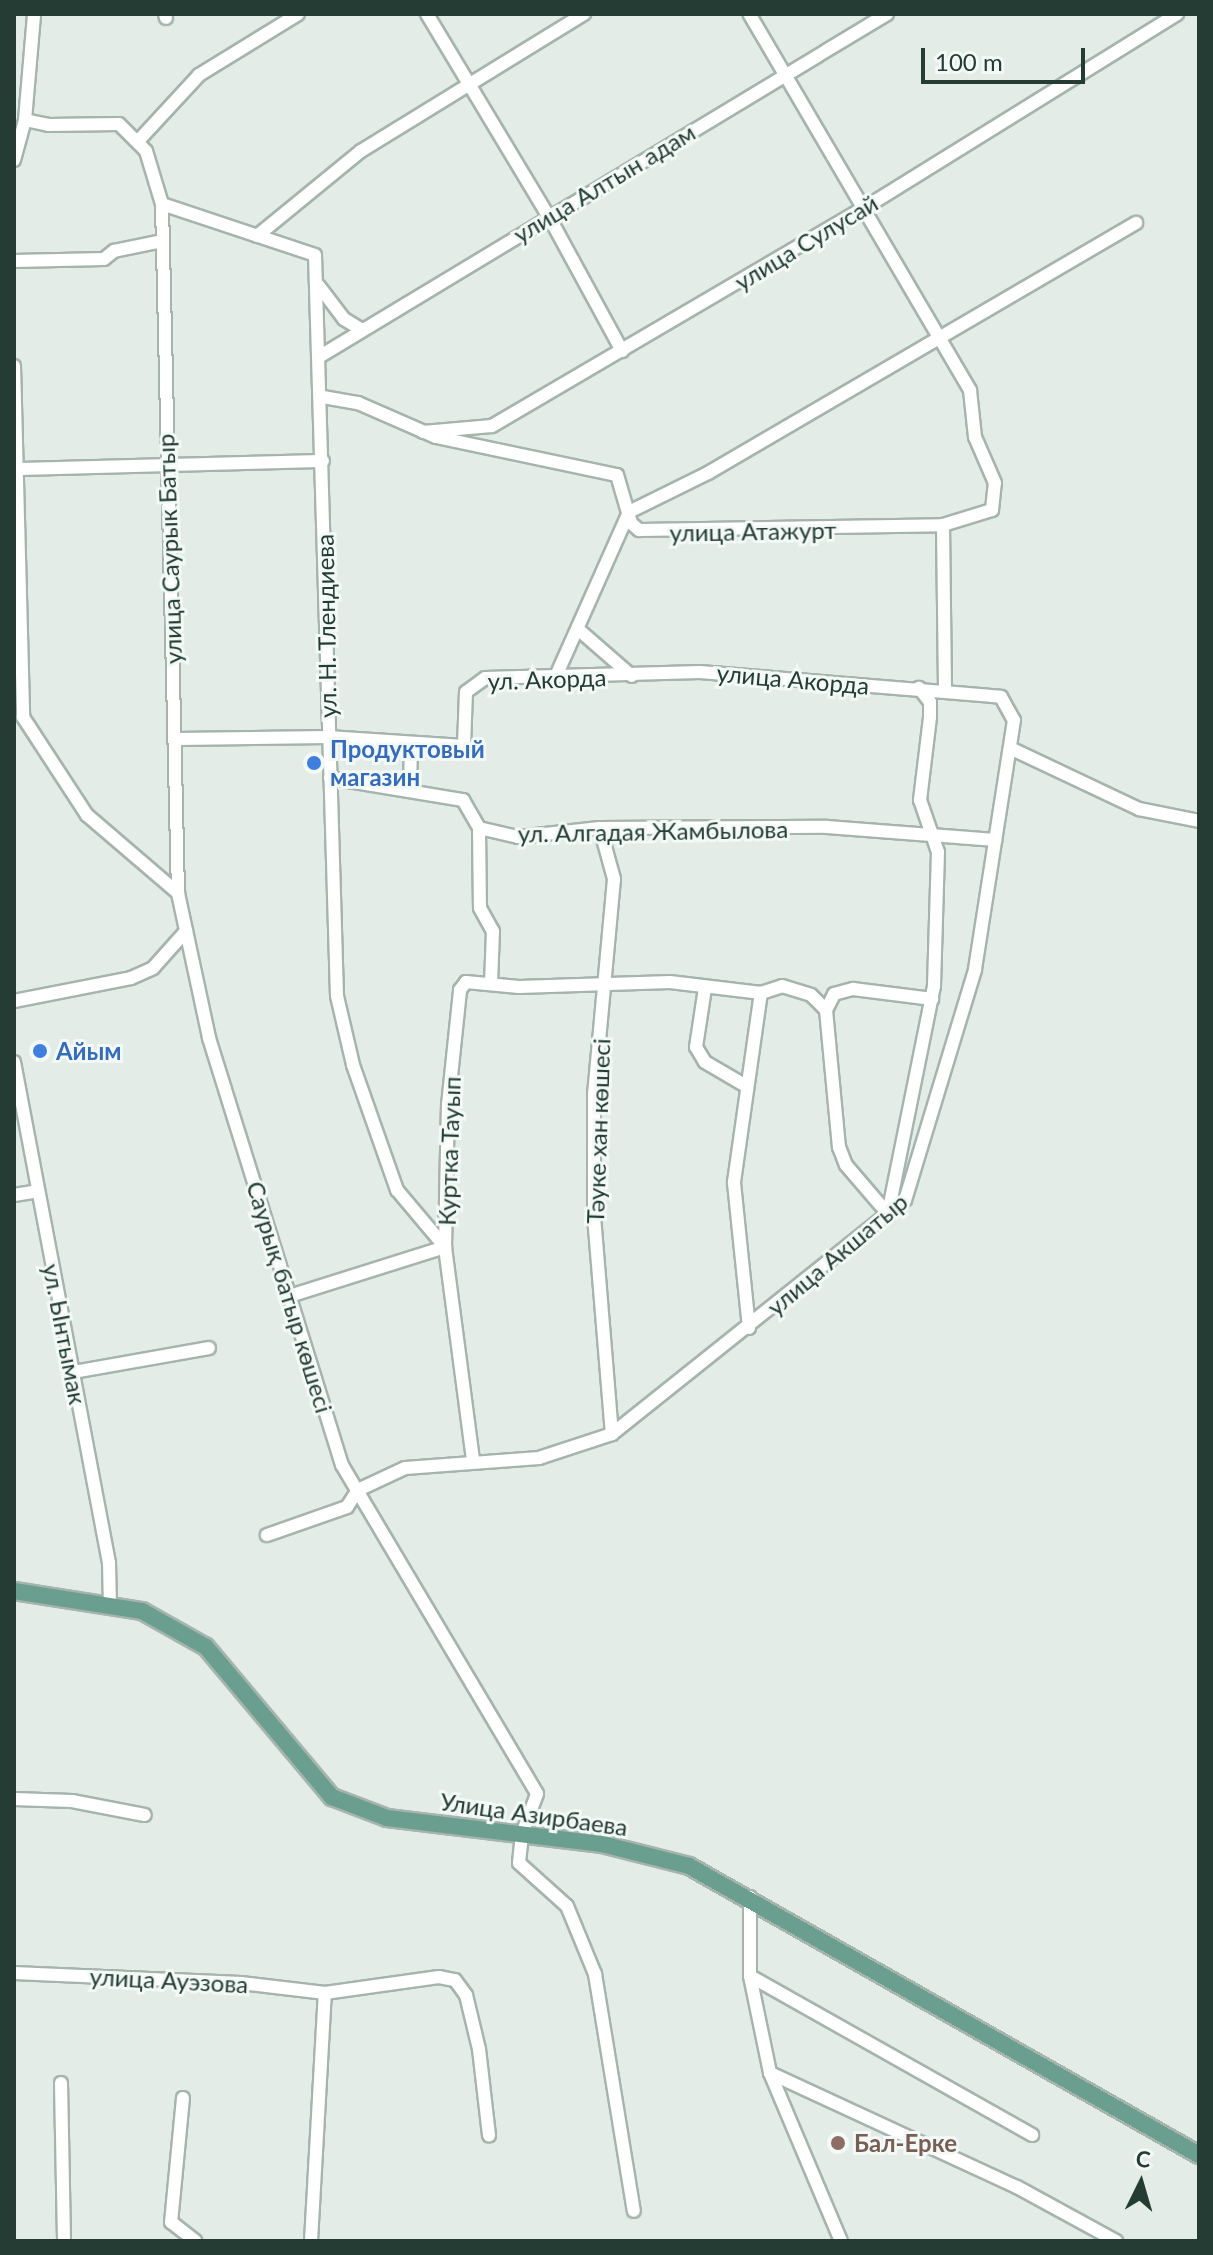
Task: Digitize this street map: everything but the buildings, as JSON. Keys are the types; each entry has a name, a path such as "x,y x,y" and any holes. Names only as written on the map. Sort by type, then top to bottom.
{"main road":[{"name":"Улица Азирбаева","path":"14,1591 142,1611 206,1647 332,1797 387,1818 602,1844 689,1866 750,1897 1199,2155"}],"street":[{"path":"14,160 25,120 34,14"},
{"path":"25,120 48,125 119,124 140,139 199,75 298,14"},
{"path":"427,14 548,215 622,351"},
{"path":"162,204 257,236 361,151 584,14"},
{"path":"749,14 942,336"},
{"name":"улица Алтын адам","path":"322,355 548,215 887,14"},
{"name":"улица Сулусай","path":"422,432 492,426 866,207 1177,14"},
{"name":"улица Саурык Батыр","path":"140,139 162,204 165,466 177,739 178,893"},
{"path":"556,676 629,512 708,473 1136,223"},
{"name":"ул. Н. Тлендиева","path":"257,236 315,255 322,355 328,737 337,996 353,1065 397,1190 445,1247"},
{"path":"14,261 104,259 114,251 162,241"},
{"path":"317,283 344,319 362,330"},
{"name":"улица Атажурт","path":"629,512 639,530 667,533 943,525 992,510 995,483 975,437 970,390 942,336"},
{"path":"14,366 23,717 87,815 178,893"},
{"path":"323,397 358,403 422,432 617,475 629,512"},
{"path":"17,469 323,461"},
{"path":"943,525 945,689"},
{"path":"579,630 632,676"},
{"name":"улица Акорда","path":"632,676 716,672 765,681 945,689 1001,697"},
{"name":"ул. Акорда","path":"177,739 328,737 464,746 471,684 485,678 632,676"},
{"path":"888,1214 932,999 938,852 920,800 930,702 919,688"},
{"name":"улица Акшатыр","path":"267,1535 347,1507 358,1490 405,1468 473,1460 539,1458 612,1434 749,1328 911,1193 975,970 1014,720 1001,697"},
{"path":"410,788 411,743"},
{"path":"1010,748 1139,809 1199,821"},
{"path":"330,778 410,788 420,796 463,800 479,828 480,908 493,931 491,983"},
{"name":"ул. Алгадая Жамбылова","path":"479,828 518,837 600,828 827,827 934,838 996,840"},
{"name":"Тәуке хан көшесі","path":"600,828 614,879 594,1093 594,1216 612,1434"},
{"name":"Саурық батыр көшесі","path":"178,893 209,1038 342,1465 537,1794 522,1834 519,1863 567,1906 595,1974 634,2211"},
{"path":"14,1001 131,978 153,968 186,931"},
{"name":"Куртка Тауып","path":"473,1460 445,1247 448,1105 460,990 476,980 605,987 670,982 761,993 782,986 811,995 826,1010"},
{"path":"705,988 696,1047 705,1062 746,1086"},
{"path":"888,1214 852,1173 839,1147 826,1010 834,994 853,989 932,999"},
{"path":"749,1328 734,1182 761,993"},
{"name":"ул. Ынтымак","path":"14,1062 109,1563 110,1606"},
{"path":"14,1195 38,1191"},
{"path":"290,1296 445,1247"},
{"path":"73,1372 209,1348"},
{"path":"14,1799 72,1801 145,1815"},
{"path":"750,1897 750,1976 770,2073 841,2241"},
{"name":"улица Ауэзова","path":"14,1973 241,1983 325,1993 439,1977 455,1980 466,1995 479,2049 489,2135"},
{"path":"750,1976 1032,2135"},
{"path":"311,2241 325,1993"},
{"path":"770,2073 1017,2187 1116,2241"},
{"path":"61,2083 64,2241"},
{"path":"183,2098 171,2222 195,2241"}],"place":[{"name":"Продуктовый магазин","path":"314,763"},
{"name":"Айым","path":"40,1051"},
{"name":"Бал-Ерке","path":"838,2143"}]}
